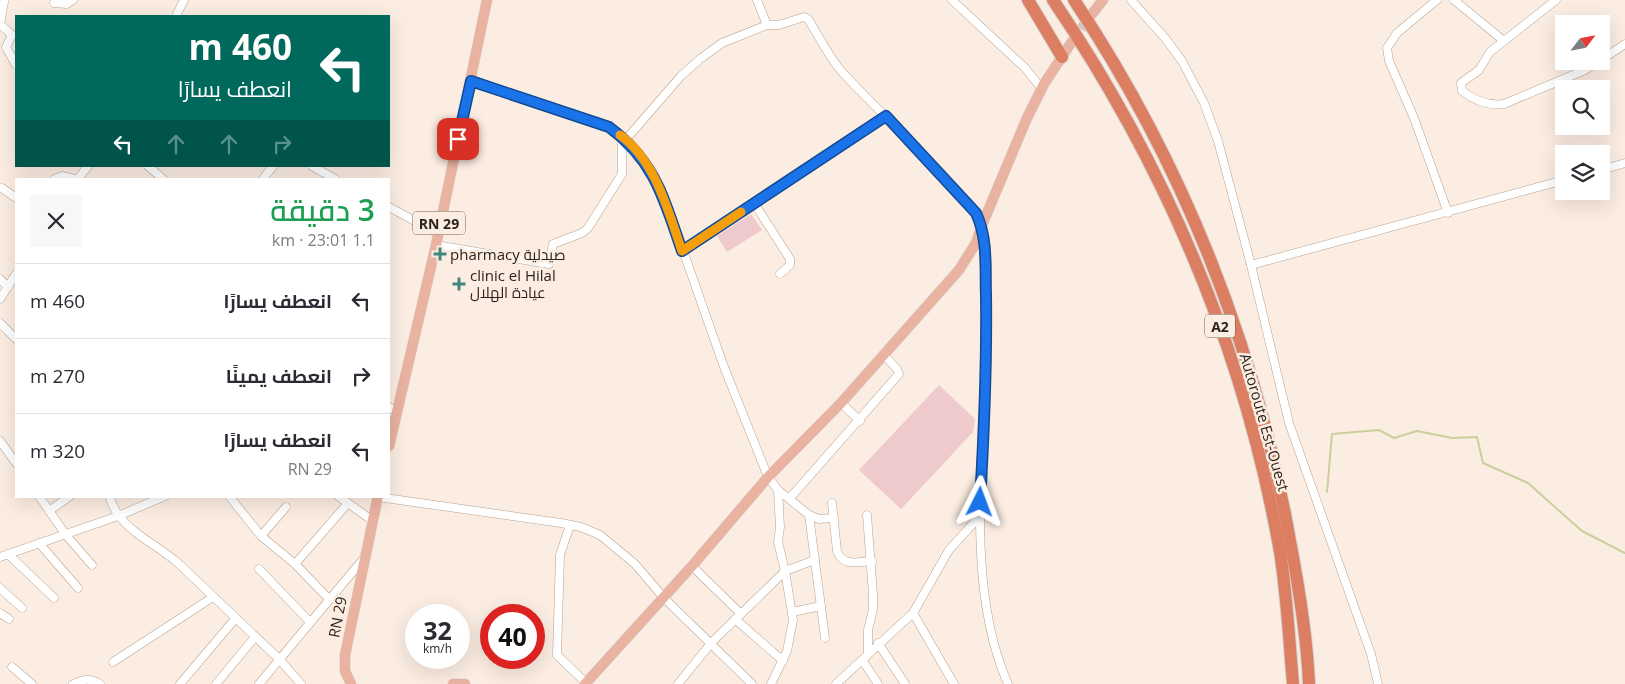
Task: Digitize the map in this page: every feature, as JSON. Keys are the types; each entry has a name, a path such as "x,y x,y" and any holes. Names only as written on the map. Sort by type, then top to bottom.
{"highway":[{"path":"1028,0 1062,57"},
{"name":"Autoroute Est-Ouest","path":"1053,0 1094,61 1146,154 1190,248 1216,315 1258,450 1269,495 1280,555 1294,684"},
{"name":"Autoroute Est-Ouest","path":"1074,0 1124,80 1187,205 1227,301 1241,341 1273,454 1283,502 1303,621 1309,684"}],"main road":[{"name":"RN 29","path":"390,434 392,409 436,244 487,0"},
{"path":"1092,14 1103,0"},
{"path":"586,683 664,598 768,477 841,402 959,270 976,244 982,225 1042,89 1071,43"},
{"name":"RN 29","path":"351,684 345,671 345,655 378,498"},
{"path":"453,684 465,684"}],"street":[{"path":"54,3 67,4 73,0"},
{"path":"176,15 184,0"},
{"path":"757,0 767,25"},
{"path":"952,0 1025,68 1042,89"},
{"path":"1132,0 1166,38 1194,82 1224,159 1289,423 1370,654 1378,684"},
{"path":"1437,0 1392,37 1387,48 1448,212"},
{"path":"1454,0 1504,41"},
{"path":"1556,0 1486,56 1477,73 1463,81 1460,87 1472,98 1493,105 1504,104 1585,70"},
{"path":"4,2 0,24 12,35 6,47 15,63"},
{"path":"436,244 549,264 553,244 585,231 619,179 623,168 620,148 625,139 700,59 722,43 767,25 779,25 804,17 808,19 841,70 976,213 982,225 985,240 986,336 980,517 987,610 997,659 1008,684"},
{"path":"1610,54 1625,44"},
{"path":"471,81 609,127 625,139 648,167 661,188 724,368 768,477 778,490 809,515 819,519 834,518"},
{"path":"682,251 886,116"},
{"path":"1610,167 1625,163"},
{"path":"77,178 87,167"},
{"path":"149,167 161,178"},
{"path":"264,178 272,167"},
{"path":"57,178 62,176 71,178"},
{"path":"1251,265 1555,182"},
{"path":"2,188 15,197"},
{"path":"754,203 790,260 790,265 780,274"},
{"path":"390,209 437,233"},
{"path":"0,300 15,276"},
{"path":"0,279 8,287"},
{"path":"0,323 15,337"},
{"path":"790,498 860,421 899,374 897,368 883,354"},
{"path":"841,402 860,421"},
{"path":"0,441 3,453 15,458"},
{"path":"771,684 783,661 792,634 792,612 786,571 778,542 780,527 778,490"},
{"path":"40,498 66,535 92,565"},
{"path":"49,511 67,498"},
{"path":"110,498 118,516 128,526 164,550 279,659 301,684"},
{"path":"0,557 118,516 160,498"},
{"path":"231,498 261,536 295,564 329,599"},
{"path":"341,498 373,521"},
{"path":"385,498 570,525 600,535 635,564 664,598 712,642 752,684"},
{"path":"295,564 348,503"},
{"path":"832,503 837,551 840,558 844,562 852,563 872,561"},
{"path":"261,536 286,507"},
{"path":"809,515 826,638"},
{"path":"867,515 872,561 873,608 868,630 868,653"},
{"path":"836,684 863,661 878,643 913,613 949,550 980,517"},
{"path":"570,525 560,554 557,655 586,683"},
{"path":"40,543 78,588"},
{"path":"8,554 54,598"},
{"path":"259,684 365,557"},
{"path":"678,684 712,642 786,571 815,560"},
{"path":"692,566 738,617 783,661"},
{"path":"259,569 310,622"},
{"path":"0,588 22,608"},
{"path":"113,662 213,597"},
{"path":"792,612 821,606"},
{"path":"913,613 954,684"},
{"path":"0,614 9,619"},
{"path":"180,684 235,619"},
{"path":"216,684 255,637"},
{"path":"878,643 905,684"},
{"path":"863,661 878,684"},
{"path":"12,667 32,684"},
{"path":"73,684 82,680 93,680 100,684"}],"shaded area":[{"path":"751,214 762,230 727,252 717,236"},
{"path":"939,385 975,419 973,432 901,509 859,470"}],"waterway":[{"path":"1327,492 1332,434 1379,430 1394,438 1417,431 1452,438 1477,437 1483,463 1528,483 1582,531 1625,553"}],"tunnel":[{"path":"1072,41 1091,15"}],"slow traffic":[{"path":"620,135 648,167 661,188 682,251 741,212"}],"place":[{"name":"pharmacy صيدلية","path":"440,254"},
{"name":"clinic el Hilal عيادة الهلال","path":"459,284"}],"route":[{"path":"458,139 471,81 609,127 625,139 648,167 661,188 682,251 886,116 976,213 982,225 985,240 986,384 980,502"}]}
